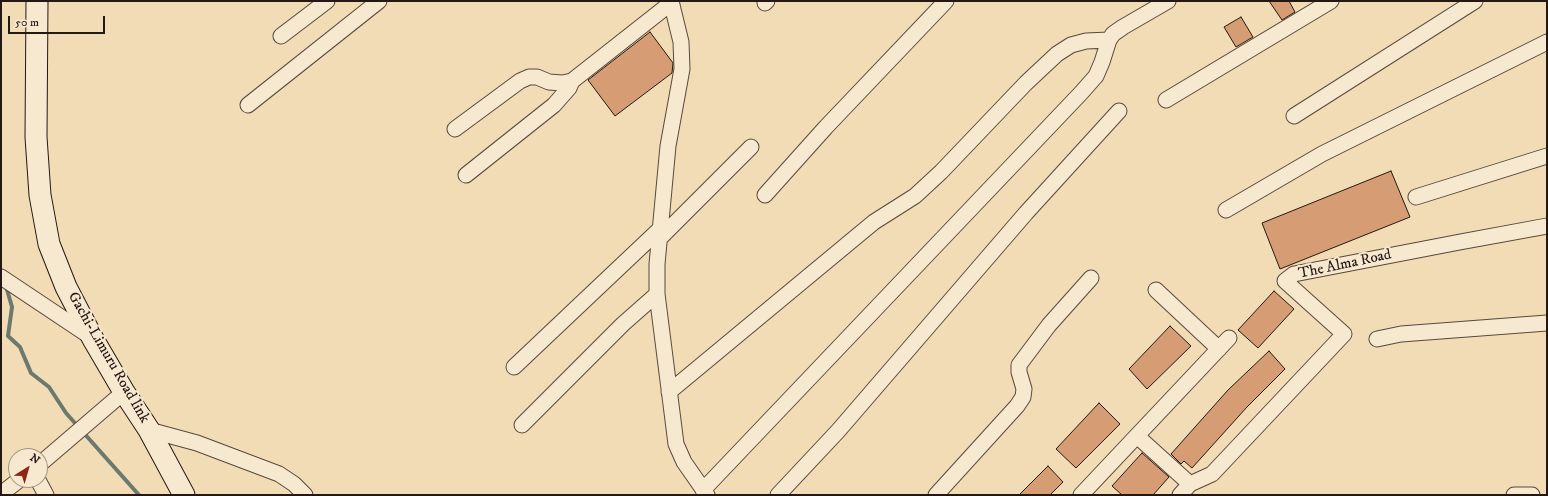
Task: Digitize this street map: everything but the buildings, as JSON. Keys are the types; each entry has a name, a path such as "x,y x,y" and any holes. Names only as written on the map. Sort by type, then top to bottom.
{"main road":[{"name":"Gachi-Limuru Road link","path":"37,1 36,138 40,195 50,244 66,287 93,339 124,392 150,430 184,495"}],"street":[{"path":"281,36 327,1"},
{"path":"248,105 379,1"},
{"path":"765,195 826,127 946,1"},
{"path":"466,175 554,105 566,92 572,81 674,4 681,42 682,69 668,146 657,264 657,294 676,444 684,462 705,492 1096,76 1102,62 1108,40 1113,34 1168,1"},
{"path":"1166,100 1331,1"},
{"path":"1294,116 1475,1"},
{"path":"669,392 874,222 915,196 941,172 1026,83 1057,54 1071,45 1086,41 1108,40"},
{"path":"1226,210 1322,154 1547,42"},
{"path":"455,129 520,81 529,77 537,77 548,82 562,83 572,81"},
{"path":"778,495 838,431 1026,213 1119,111"},
{"path":"514,367 751,147"},
{"path":"1416,197 1547,156"},
{"name":"The Alma Road","path":"1185,490 1212,474 1344,334 1285,281 1294,274 1547,226"},
{"path":"936,495 1017,406 1024,389 1019,372 1019,366 1049,325 1091,278"},
{"path":"7,281 93,339"},
{"path":"1081,495 1224,344 1156,290"},
{"path":"522,426 623,324 657,294"},
{"path":"1377,339 1401,334 1547,323"},
{"path":"48,457 124,392"},
{"path":"150,430 196,442 279,474 294,484 305,495"},
{"path":"1138,436 1185,490"},
{"path":"1514,495 1532,495"}],"waterway":[{"path":"6,286 12,307 8,336 20,347 31,373 49,387 66,413 139,495"}]}
